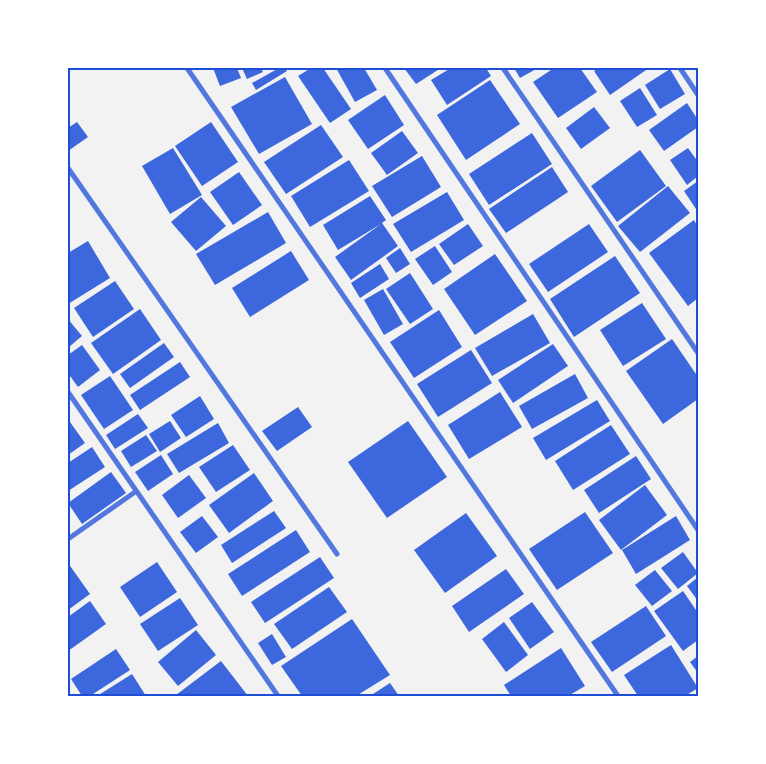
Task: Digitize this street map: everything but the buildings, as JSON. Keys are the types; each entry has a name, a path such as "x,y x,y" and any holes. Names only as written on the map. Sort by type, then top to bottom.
{"street":[{"path":"187,68 618,696"},
{"path":"384,68 698,530"},
{"path":"502,68 698,353"},
{"path":"680,68 698,95"},
{"path":"68,168 336,554"},
{"path":"68,392 135,492 278,696"},
{"path":"68,540 135,492"}]}
